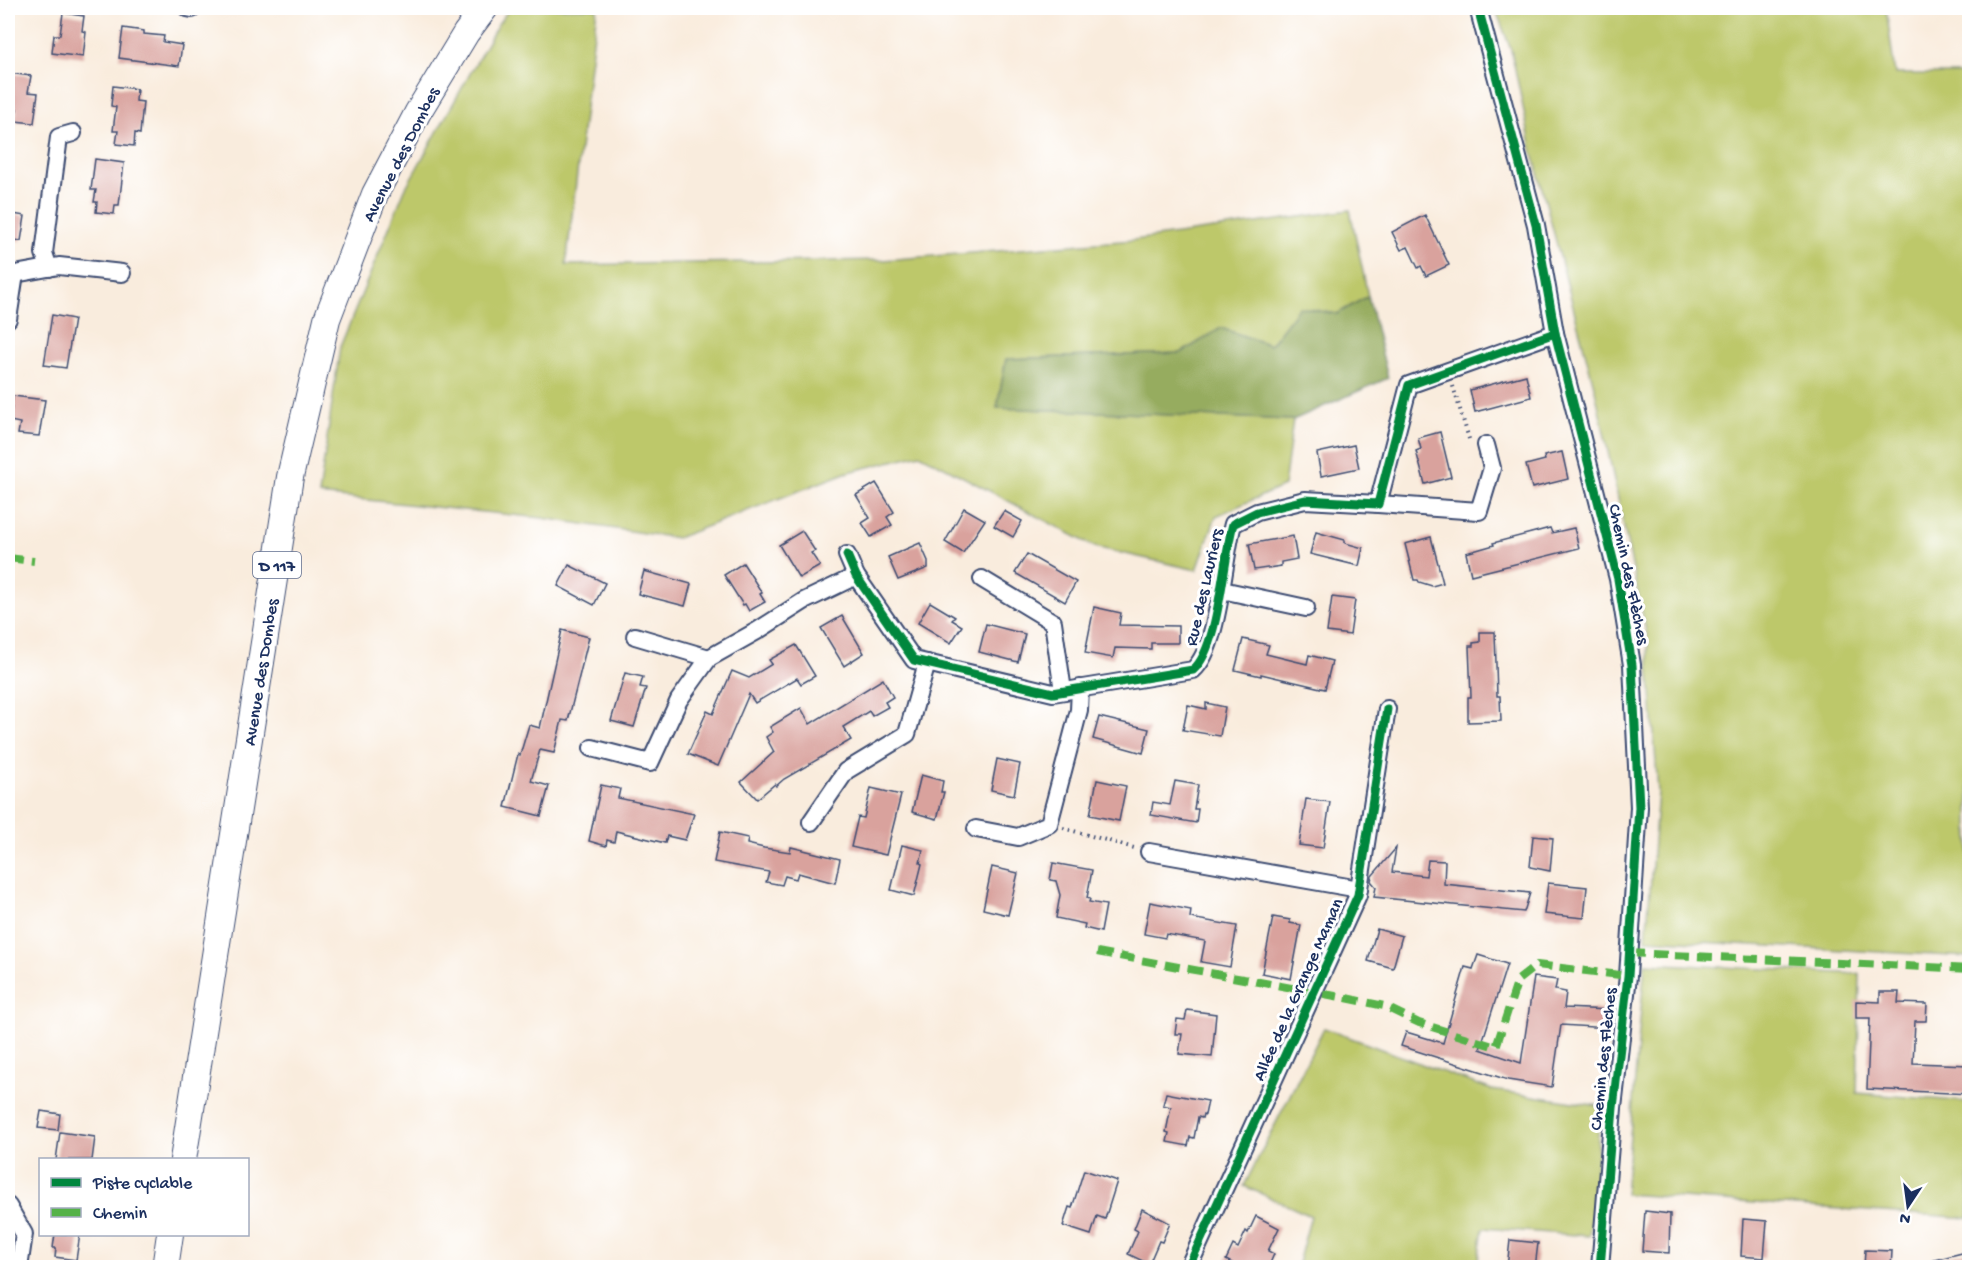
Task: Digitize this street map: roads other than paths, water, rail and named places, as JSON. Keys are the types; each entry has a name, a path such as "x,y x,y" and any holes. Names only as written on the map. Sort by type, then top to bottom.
{"main road":[{"name":"Avenue des Dombes","path":"183,1158 291,477 327,319 375,194 418,112 466,33 485,8"},
{"path":"165,1268 170,1236"}],"street":[{"name":"Chemin des Flèches","path":"1478,8 1536,225 1555,333 1618,579 1632,665 1639,807 1628,976 1612,1108 1600,1268"},
{"path":"49,267 44,253 59,137 73,133"},
{"path":"8,319 11,274 59,266 122,273"},
{"path":"1486,445 1492,468 1479,510 1378,504 1409,385 1555,333"},
{"name":"Rue des Lauriers","path":"847,555 856,576 914,660 1053,693 1193,670 1204,657 1222,590 1228,541 1233,524 1257,512 1305,500 1378,504"},
{"path":"592,748 650,763 679,700 709,658 804,601 856,576"},
{"path":"976,829 1018,837 1049,824 1080,710 1071,690 1053,622 982,579"},
{"path":"1222,590 1306,608"},
{"path":"635,636 709,658"},
{"path":"811,822 846,771 908,734 927,663"},
{"name":"Allée de la Grange Maman","path":"1188,1268 1358,895 1387,709"},
{"name":"Allée de la Grange Maman","path":"1149,852 1359,889"},
{"path":"8,1206 24,1234 19,1268"}]}
